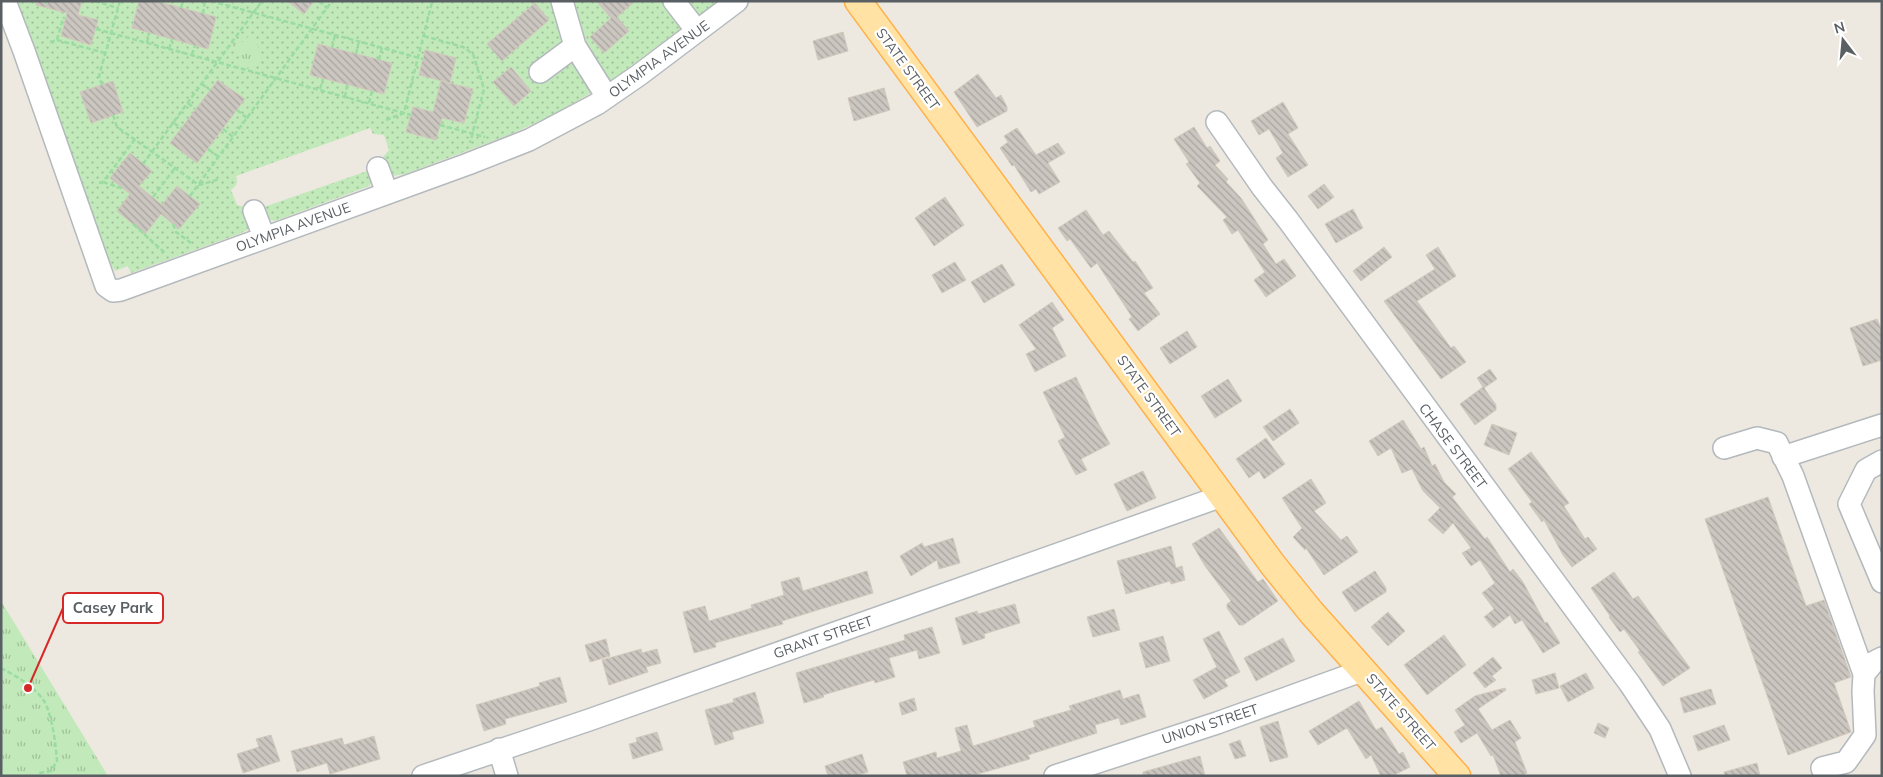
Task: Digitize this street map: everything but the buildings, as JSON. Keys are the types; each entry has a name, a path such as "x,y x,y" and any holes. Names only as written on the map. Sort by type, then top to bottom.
{"main road":[{"name":"STATE STREET","path":"858,1 1222,496 1311,612 1457,776"}],"street":[{"name":"OLYMPIA AVENUE","path":"5,1 106,286 113,291 121,290 529,140 563,123 607,97 737,1"},
{"path":"562,1 575,46 607,97"},
{"path":"674,1 697,31"},
{"path":"540,72 575,46"},
{"name":"CHASE STREET","path":"1217,122 1262,187 1630,684 1660,729 1680,776"},
{"path":"378,168 387,193"},
{"path":"254,211 264,238"},
{"path":"1783,457 1882,425"},
{"path":"1724,448 1758,438 1777,443 1792,476 1864,674 1865,735 1846,762 1822,768 1825,776"},
{"path":"1882,461 1866,470 1850,504 1882,582"},
{"name":"GRANT STREET","path":"423,776 598,717 1222,496"},
{"path":"1864,674 1874,662 1882,658"},
{"name":"UNION STREET","path":"1055,776 1252,711 1364,670"},
{"path":"499,749 507,776"}],"path":[{"path":"95,1 118,8"},
{"path":"102,85 99,76 120,1"},
{"path":"182,8 183,1"},
{"path":"203,14 205,1"},
{"path":"211,1 423,58"},
{"path":"143,164 262,1"},
{"path":"319,1 327,8"},
{"path":"190,196 332,1"},
{"path":"404,113 432,2"},
{"path":"57,40 63,18 65,18"},
{"path":"96,29 411,115"},
{"path":"147,43 149,33"},
{"path":"332,48 336,35"},
{"path":"424,36 463,47 473,54 484,89 470,143"},
{"path":"169,49 172,39"},
{"path":"50,42 57,40 105,53"},
{"path":"356,54 359,41"},
{"path":"192,55 195,45"},
{"path":"379,60 382,47"},
{"path":"320,90 323,79"},
{"path":"202,84 210,90"},
{"path":"344,97 347,85"},
{"path":"369,103 372,91"},
{"path":"188,103 195,109"},
{"path":"236,110 247,118"},
{"path":"386,120 404,113"},
{"path":"113,115 118,126 198,185"},
{"path":"174,122 181,128"},
{"path":"440,125 485,137"},
{"path":"222,129 233,137"},
{"path":"103,182 135,139"},
{"path":"208,149 219,157"},
{"path":"152,197 175,168"},
{"path":"198,185 220,179"},
{"path":"99,182 124,189"},
{"path":"133,224 165,253"},
{"path":"173,224 176,232 191,243"},
{"path":"1,668 22,679 45,702 56,742 57,761 51,771 39,773 38,776"}],"green space":[{"path":"17,1 718,1 616,77 551,116 511,134 405,174 392,176 384,165 383,157 389,150 384,135 373,134 370,128 236,176 235,187 231,190 237,205 245,207 251,228 131,273 128,266 115,271 107,258"},
{"path":"251,36 255,37 262,58 258,64 251,64 248,68 241,67 241,57 234,50 233,45 236,41 243,42"},
{"path":"370,170 373,181 369,186 275,221 267,219 264,207"},
{"path":"1,601 108,776 1,776"}],"place":[{"name":"Casey Park","path":"28,688"}]}
